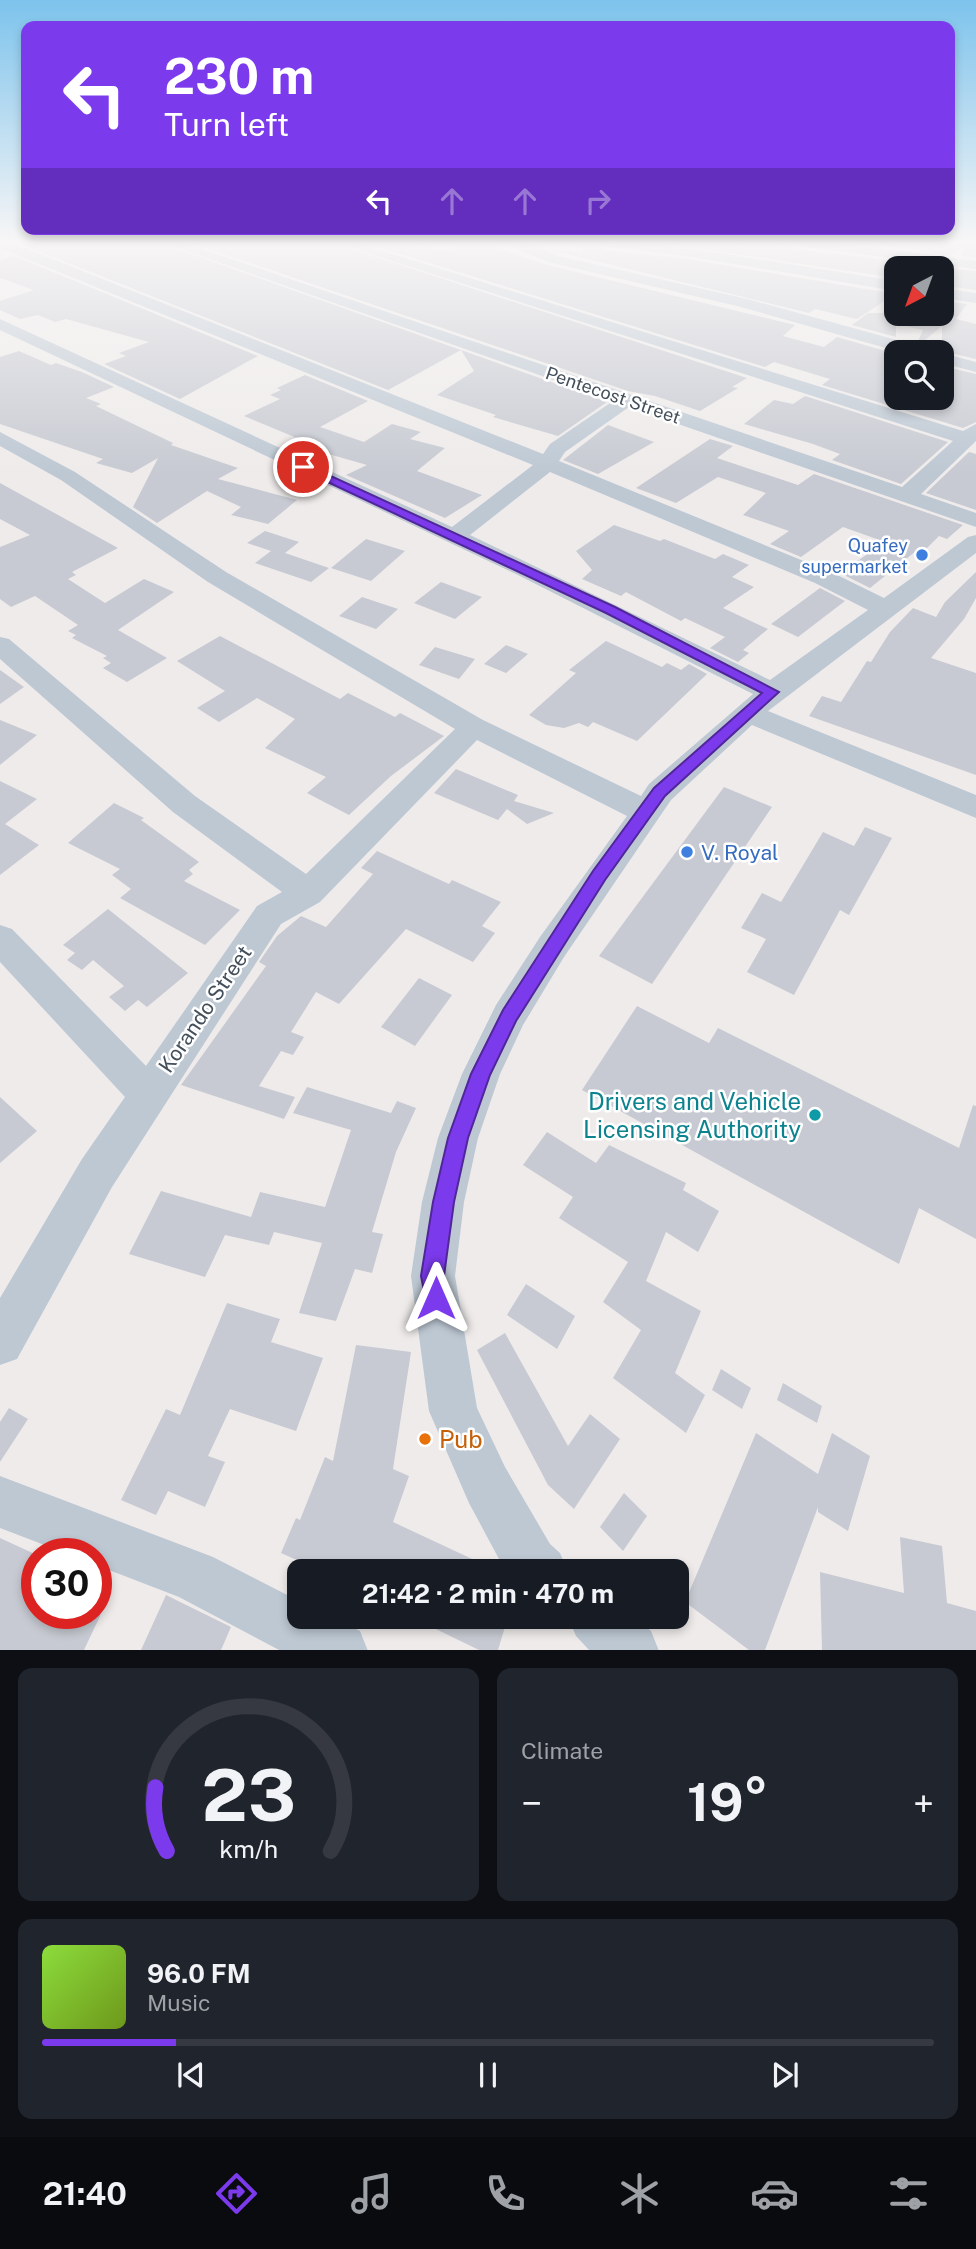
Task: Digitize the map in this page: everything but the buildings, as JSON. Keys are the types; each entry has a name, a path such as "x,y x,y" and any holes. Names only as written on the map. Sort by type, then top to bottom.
{"street":[{"path":"189,320 744,544 884,608"},
{"name":"Pentecost Street","path":"395,320 907,495 976,537"},
{"path":"595,320 971,435 907,495"},
{"path":"805,320 884,342"},
{"path":"0,324 611,610 761,703 976,807"},
{"path":"954,361 976,367"},
{"path":"453,537 546,465 557,448 627,400"},
{"path":"0,438 68,476 217,577 472,727 644,811"},
{"path":"529,1559 487,1485 453,1411 433,1276 443,1202 458,1138 481,1074 509,1016 538,970 644,811 660,792 761,703 976,537"},
{"path":"0,645 184,804 308,893"},
{"name":"Korando Street","path":"0,1342 97,1173 269,915 308,893 472,727"},
{"path":"0,939 148,1094"},
{"path":"0,1502 194,1576 340,1650"},
{"path":"608,1629 631,1650"}],"place":[{"name":"Quafey supermarket","path":"922,555"},
{"name":"V. Royal","path":"687,852"},
{"name":"Drivers and Vehicle Licensing Authority","path":"815,1115"},
{"name":"Pub","path":"425,1439"}],"route":[{"path":"303,467 611,610 772,692 660,792 644,811 509,1016 481,1074 458,1138 443,1202 433,1276 436,1298"}]}
